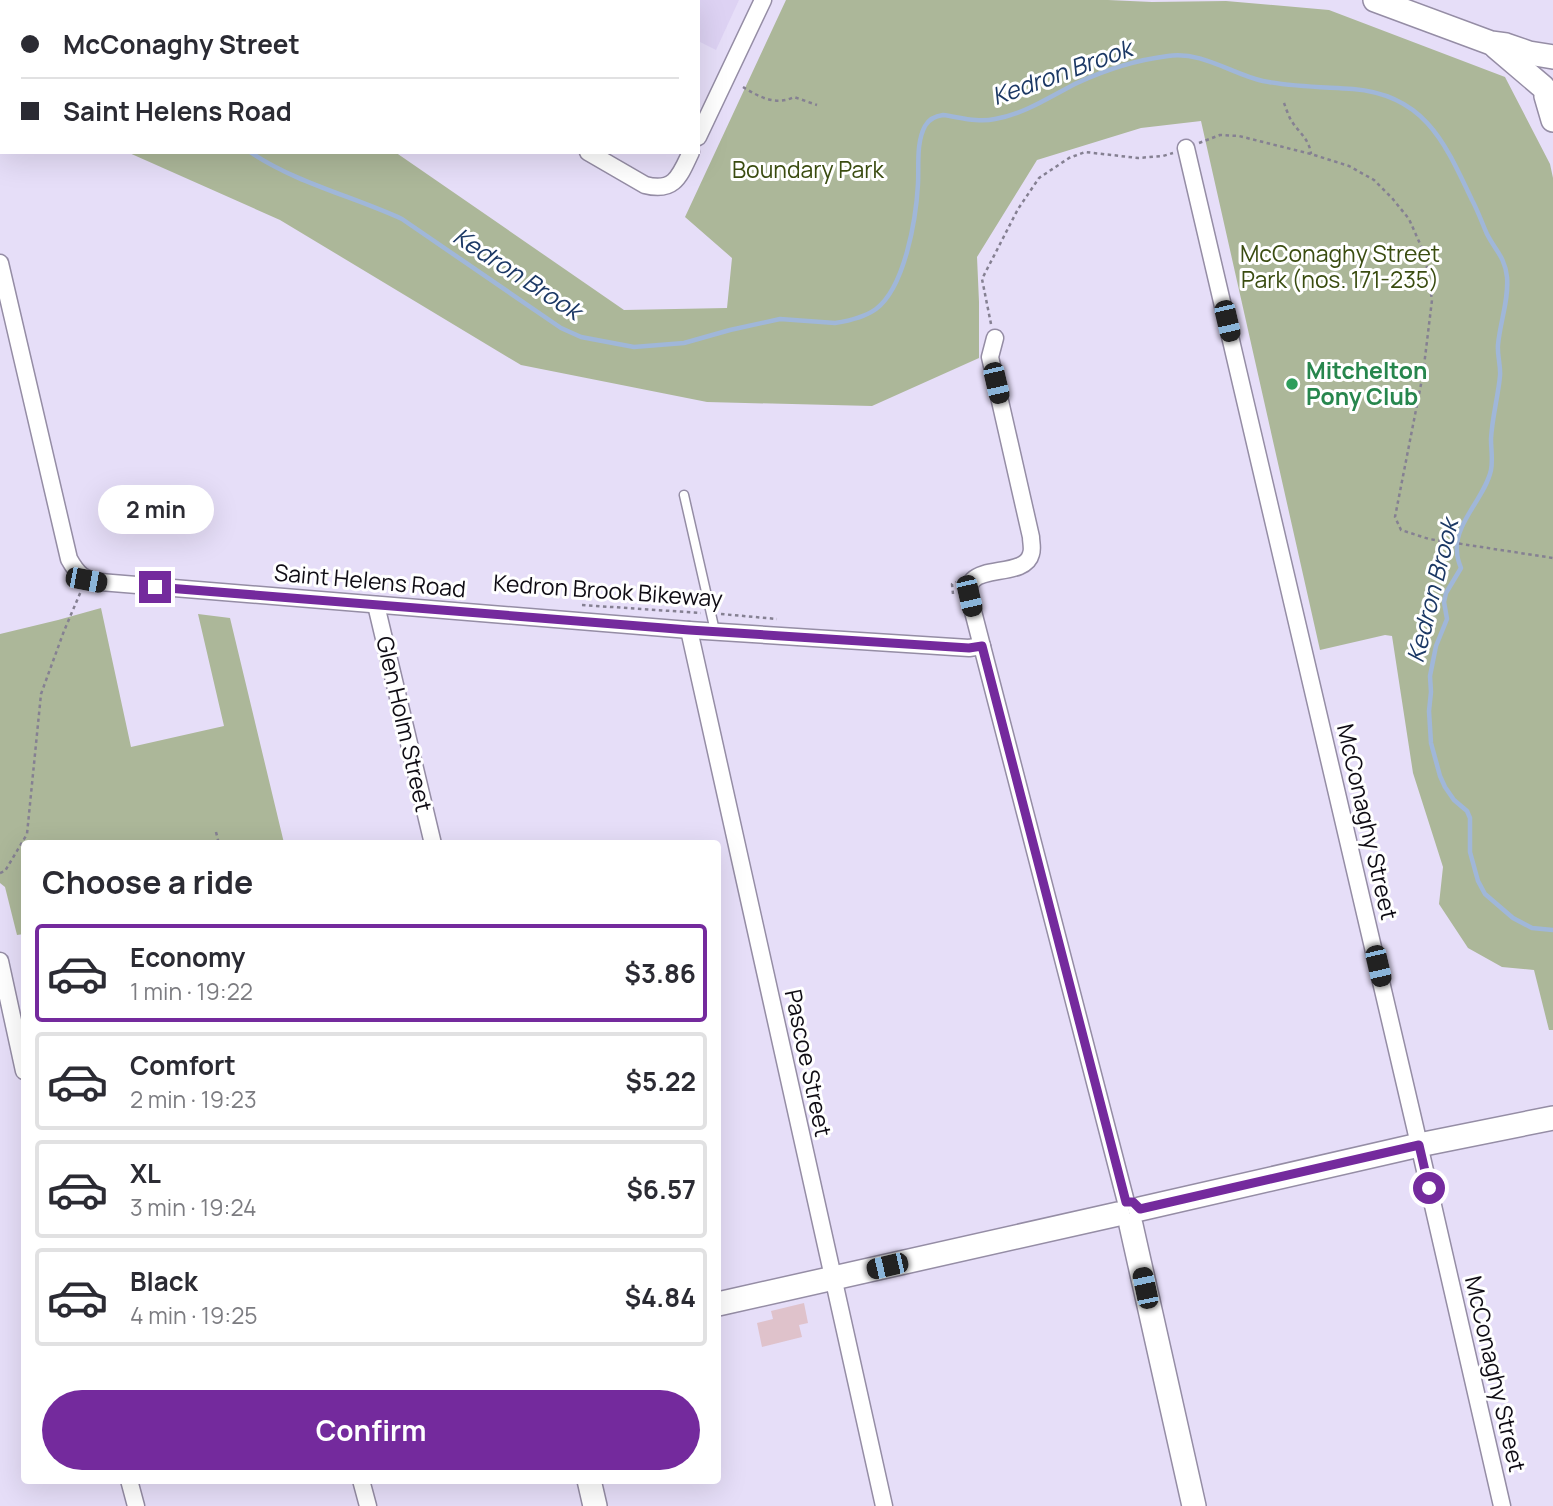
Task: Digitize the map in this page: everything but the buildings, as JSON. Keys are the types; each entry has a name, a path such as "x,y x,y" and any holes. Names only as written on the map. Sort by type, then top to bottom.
{"street":[{"path":"700,132 763,0"},
{"path":"1375,0 1491,43 1553,59 1545,70 1543,79 1553,120"},
{"path":"1491,43 1547,95"},
{"name":"McConaghy Street","path":"1186,148 1502,1506"},
{"path":"591,154 645,185 656,188 666,187 674,182 680,176 690,154"},
{"path":"0,262 69,559 76,571 86,580"},
{"path":"995,338 990,357 1031,537 1032,553 1022,565 973,580 969,596 1129,1213 1194,1506"},
{"name":"Saint Helens Road","path":"86,580 689,630 969,648 982,646"},
{"name":"Glen Holm Street","path":"376,605 432,840"},
{"name":"Pascoe Street","path":"689,630 884,1506"},
{"path":"0,961 21,1057"},
{"path":"721,1303 1129,1213 1419,1145 1553,1118"},
{"path":"130,1484 136,1506"},
{"path":"362,1484 368,1506"},
{"path":"590,1484 596,1506"}],"lane":[{"path":"684,495 715,631"}],"path":[{"path":"743,86 757,96 772,100 788,100 794,97 817,105"},
{"path":"1284,103 1290,119 1306,137 1311,154"},
{"path":"995,338 982,279 1018,209 1038,178 1069,158 1086,152 1138,158 1163,156 1220,135 1239,136 1349,166 1374,180 1409,219 1425,256 1432,300 1423,374 1395,517 1401,530 1429,539 1553,558"},
{"path":"23,840 27,834 41,694 86,580"},
{"path":"954,601 951,588 953,584 973,580"},
{"name":"Kedron Brook Bikeway","path":"576,604 781,619"},
{"path":"216,832 218,840"},
{"path":"0,873 5,871 21,844"}],"shaded area":[{"path":"700,0 739,0 716,50 700,42"}],"green space":[{"path":"786,0 1226,1 1329,10 1505,77 1550,164 1553,178 1553,1030 1549,1030 1534,970 1502,967 1468,948 1439,904 1443,867 1413,773 1392,636 1385,635 1320,650 1201,121 1141,128 1037,160 977,257 979,358 872,406 707,402 521,365 280,220 132,154 398,154 624,310 727,308 732,258 685,217"},
{"path":"101,608 131,747 224,726 198,614 230,618 283,840 21,840 21,934 17,935 5,887 0,883 0,634"}],"waterway":[{"name":"Kedron Brook","path":"253,154 305,181 402,219 561,328 581,337 634,347 684,343 780,319 835,323 851,320 876,309 886,299 902,269 917,199 920,140 927,124 937,116 982,120 1006,117 1110,70 1144,60 1181,55 1205,60 1263,81 1353,89 1378,93 1398,101 1429,125 1441,141 1502,259 1507,277 1507,294 1498,345 1500,376 1491,439 1491,470 1457,541 1461,568 1446,593 1444,602 1447,619 1436,646 1430,676 1431,743 1445,787 1470,818 1470,852 1478,881 1485,894 1513,918 1532,928 1553,930"}],"place":[{"name":"Mitchelton Pony Club","path":"1292,384"}],"route":[{"path":"155,587 689,630 969,648 982,646 1126,1202 1133,1202 1140,1209 1419,1145 1429,1188"}],"park label":[{"name":"Boundary Park","path":"808,170"},
{"name":"McConaghy Street Park (nos. 171-235)","path":"1340,267"}]}
